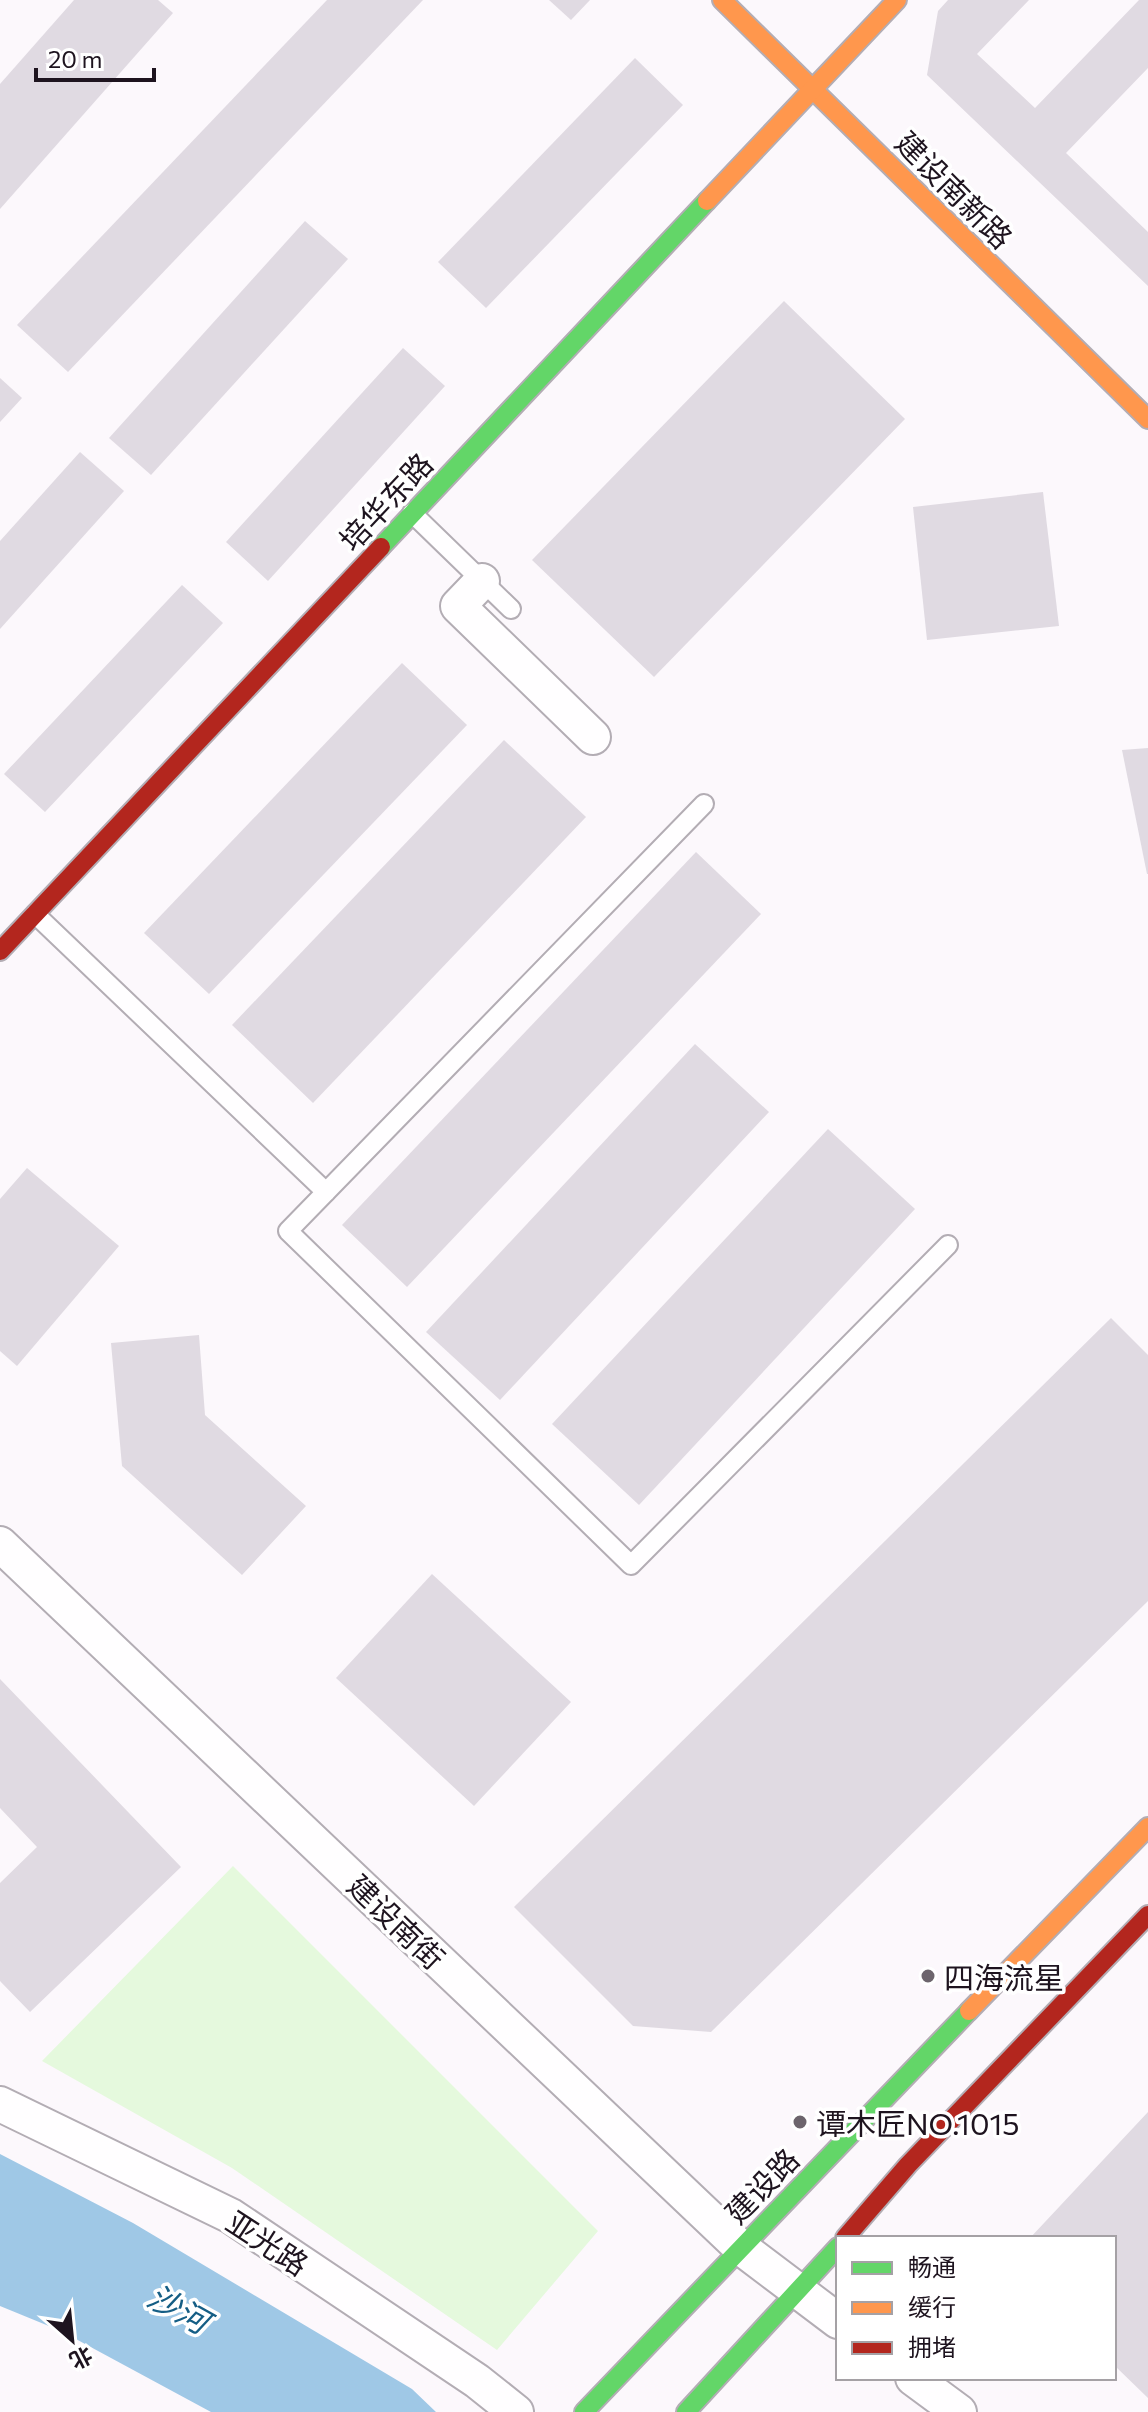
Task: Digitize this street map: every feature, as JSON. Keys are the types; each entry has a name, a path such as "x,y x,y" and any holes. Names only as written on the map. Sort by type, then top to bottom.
{"street":[{"name":"建设南新路","path":"722,0 1148,419"},
{"name":"培华东路","path":"0,951 897,0"},
{"path":"482,581 458,606 593,737"},
{"name":"建设南街","path":"0,1544 740,2247 836,2320"},
{"name":"建设路","path":"584,2412 1148,1827"},
{"path":"847,2236 908,2165 1148,1915"},
{"name":"亚光路","path":"0,2104 231,2216 477,2381 516,2412"},
{"path":"686,2412 836,2249"},
{"path":"916,2380 959,2412"}],"lane":[{"path":"412,513 511,609"},
{"path":"704,804 288,1231 631,1565 948,1245"},
{"path":"35,914 326,1192"}],"green space":[{"path":"233,1866 598,2231 497,2350 232,2168 42,2061"}],"water":[{"name":"沙河","path":"0,2154 133,2223 412,2389 436,2412 211,2412 61,2331 0,2306"}],"building":[{"path":"74,0 158,0 173,13 0,209 0,84"},
{"path":"327,0 423,0 68,372 17,325"},
{"path":"549,0 590,0 571,20"},
{"path":"948,0 1029,0 977,54 1035,108 1139,0 1148,0 1148,68 1066,153 1148,232 1148,286 927,75 938,11"},
{"path":"635,58 683,105 486,308 438,262"},
{"path":"305,221 348,259 151,475 109,438"},
{"path":"784,301 905,419 654,677 532,560"},
{"path":"403,348 445,386 268,581 226,542"},
{"path":"0,378 22,398 0,422"},
{"path":"80,452 124,491 0,629 0,541"},
{"path":"1043,492 1059,626 927,640 913,507"},
{"path":"182,585 223,623 45,812 4,774"},
{"path":"402,663 467,725 209,994 144,933"},
{"path":"504,740 586,817 313,1103 232,1025"},
{"path":"1148,748 1148,874 1147,874 1122,750"},
{"path":"696,852 761,914 407,1287 342,1225"},
{"path":"695,1044 769,1112 500,1400 426,1332"},
{"path":"828,1129 915,1209 639,1505 552,1424"},
{"path":"27,1168 119,1246 17,1366 0,1351 0,1199"},
{"path":"1111,1318 1148,1355 1148,1601 711,2032 633,2026 514,1907"},
{"path":"199,1335 205,1415 306,1506 242,1575 122,1466 111,1343"},
{"path":"432,1574 571,1702 474,1806 336,1678"},
{"path":"0,1679 181,1867 30,2012 0,1981 0,1883 37,1847 0,1808"},
{"path":"1148,2112 1148,2398 1116,2367 1116,2236 1032,2236"}],"traffic: fast":[{"path":"381,547 707,201"},
{"path":"584,2412 969,2011"},
{"path":"686,2412 836,2249"}],"traffic: slow":[{"path":"722,0 1148,419"},
{"path":"707,201 897,0"},
{"path":"969,2011 1148,1827"}],"traffic: jam":[{"path":"0,951 381,547"},
{"path":"847,2236 908,2165 1148,1915"}],"place":[{"name":"四海流星","path":"928,1976"},
{"name":"谭木匠NO.1015","path":"800,2122"}]}
